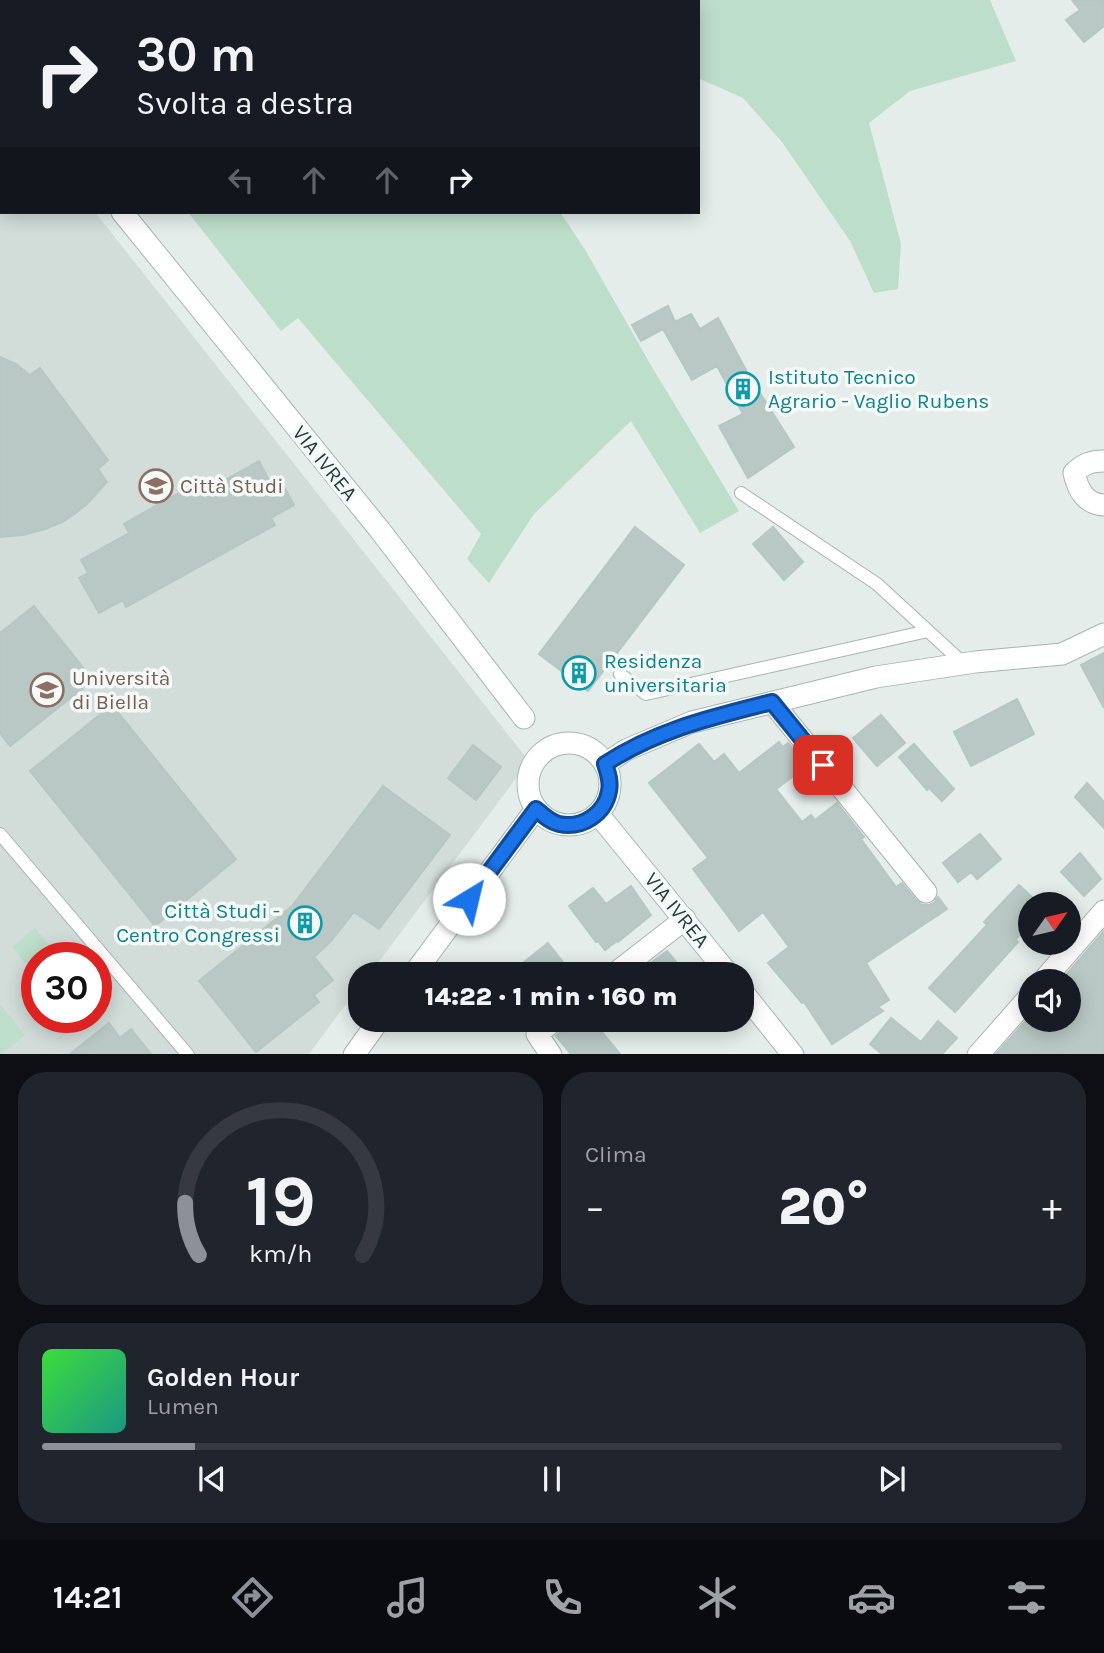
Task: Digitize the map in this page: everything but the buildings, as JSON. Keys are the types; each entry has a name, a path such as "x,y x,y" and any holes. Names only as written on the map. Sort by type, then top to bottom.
{"street":[{"name":"VIA IVREA","path":"124,214 379,529 547,748"},
{"path":"1104,461 1083,465 1074,473 1077,487 1083,496 1097,505 1104,505"},
{"path":"605,764 626,750 692,722 876,677 964,664 1062,654 1104,634"},
{"path":"772,702 926,891"},
{"path":"573,742 597,753 605,764 610,777 610,790 606,803 598,814 587,821 566,825 546,819 536,809 527,783 530,769 537,757 547,748 559,743 573,742"},
{"path":"423,962 536,809"},
{"name":"VIA IVREA","path":"598,814 719,962"},
{"path":"1053,969 1104,911"},
{"path":"630,962 685,919"},
{"path":"754,1006 792,1054"},
{"path":"979,1054 1018,1010"},
{"path":"355,1054 370,1032"},
{"path":"540,1032 537,1034 550,1054"}],"lane":[{"path":"741,493 877,584 964,664"},
{"path":"620,674 646,694 928,631"},
{"path":"0,834 187,1054"}],"shaded area":[{"name":"Città Studi","path":"0,214 97,214 529,761 379,962 348,962 348,1001 309,1054 0,1054"}],"green space":[{"path":"700,0 990,0 1016,61 910,91 869,123 901,244 898,289 874,293 850,241 782,142 743,98 700,79"},
{"path":"190,214 561,214 739,511 700,533 631,421 534,514 489,583 467,559 481,534 298,318 281,331"},
{"path":"35,928 47,942 21,942 21,958 12,947"},
{"path":"0,1004 25,1035 0,1054"}],"place":[{"name":"Istituto Tecnico Agrario - Vaglio Rubens","path":"743,389"},
{"name":"Città Studi","path":"156,486"},
{"name":"Residenza universitaria","path":"579,673"},
{"name":"Università di Biella","path":"47,690"},
{"name":"Città Studi - Centro Congressi","path":"305,923"}],"route":[{"path":"469,899 536,809 546,819 559,824 573,825 587,821 598,814 606,803 610,777 605,764 626,750 692,722 772,702 823,765"}]}
